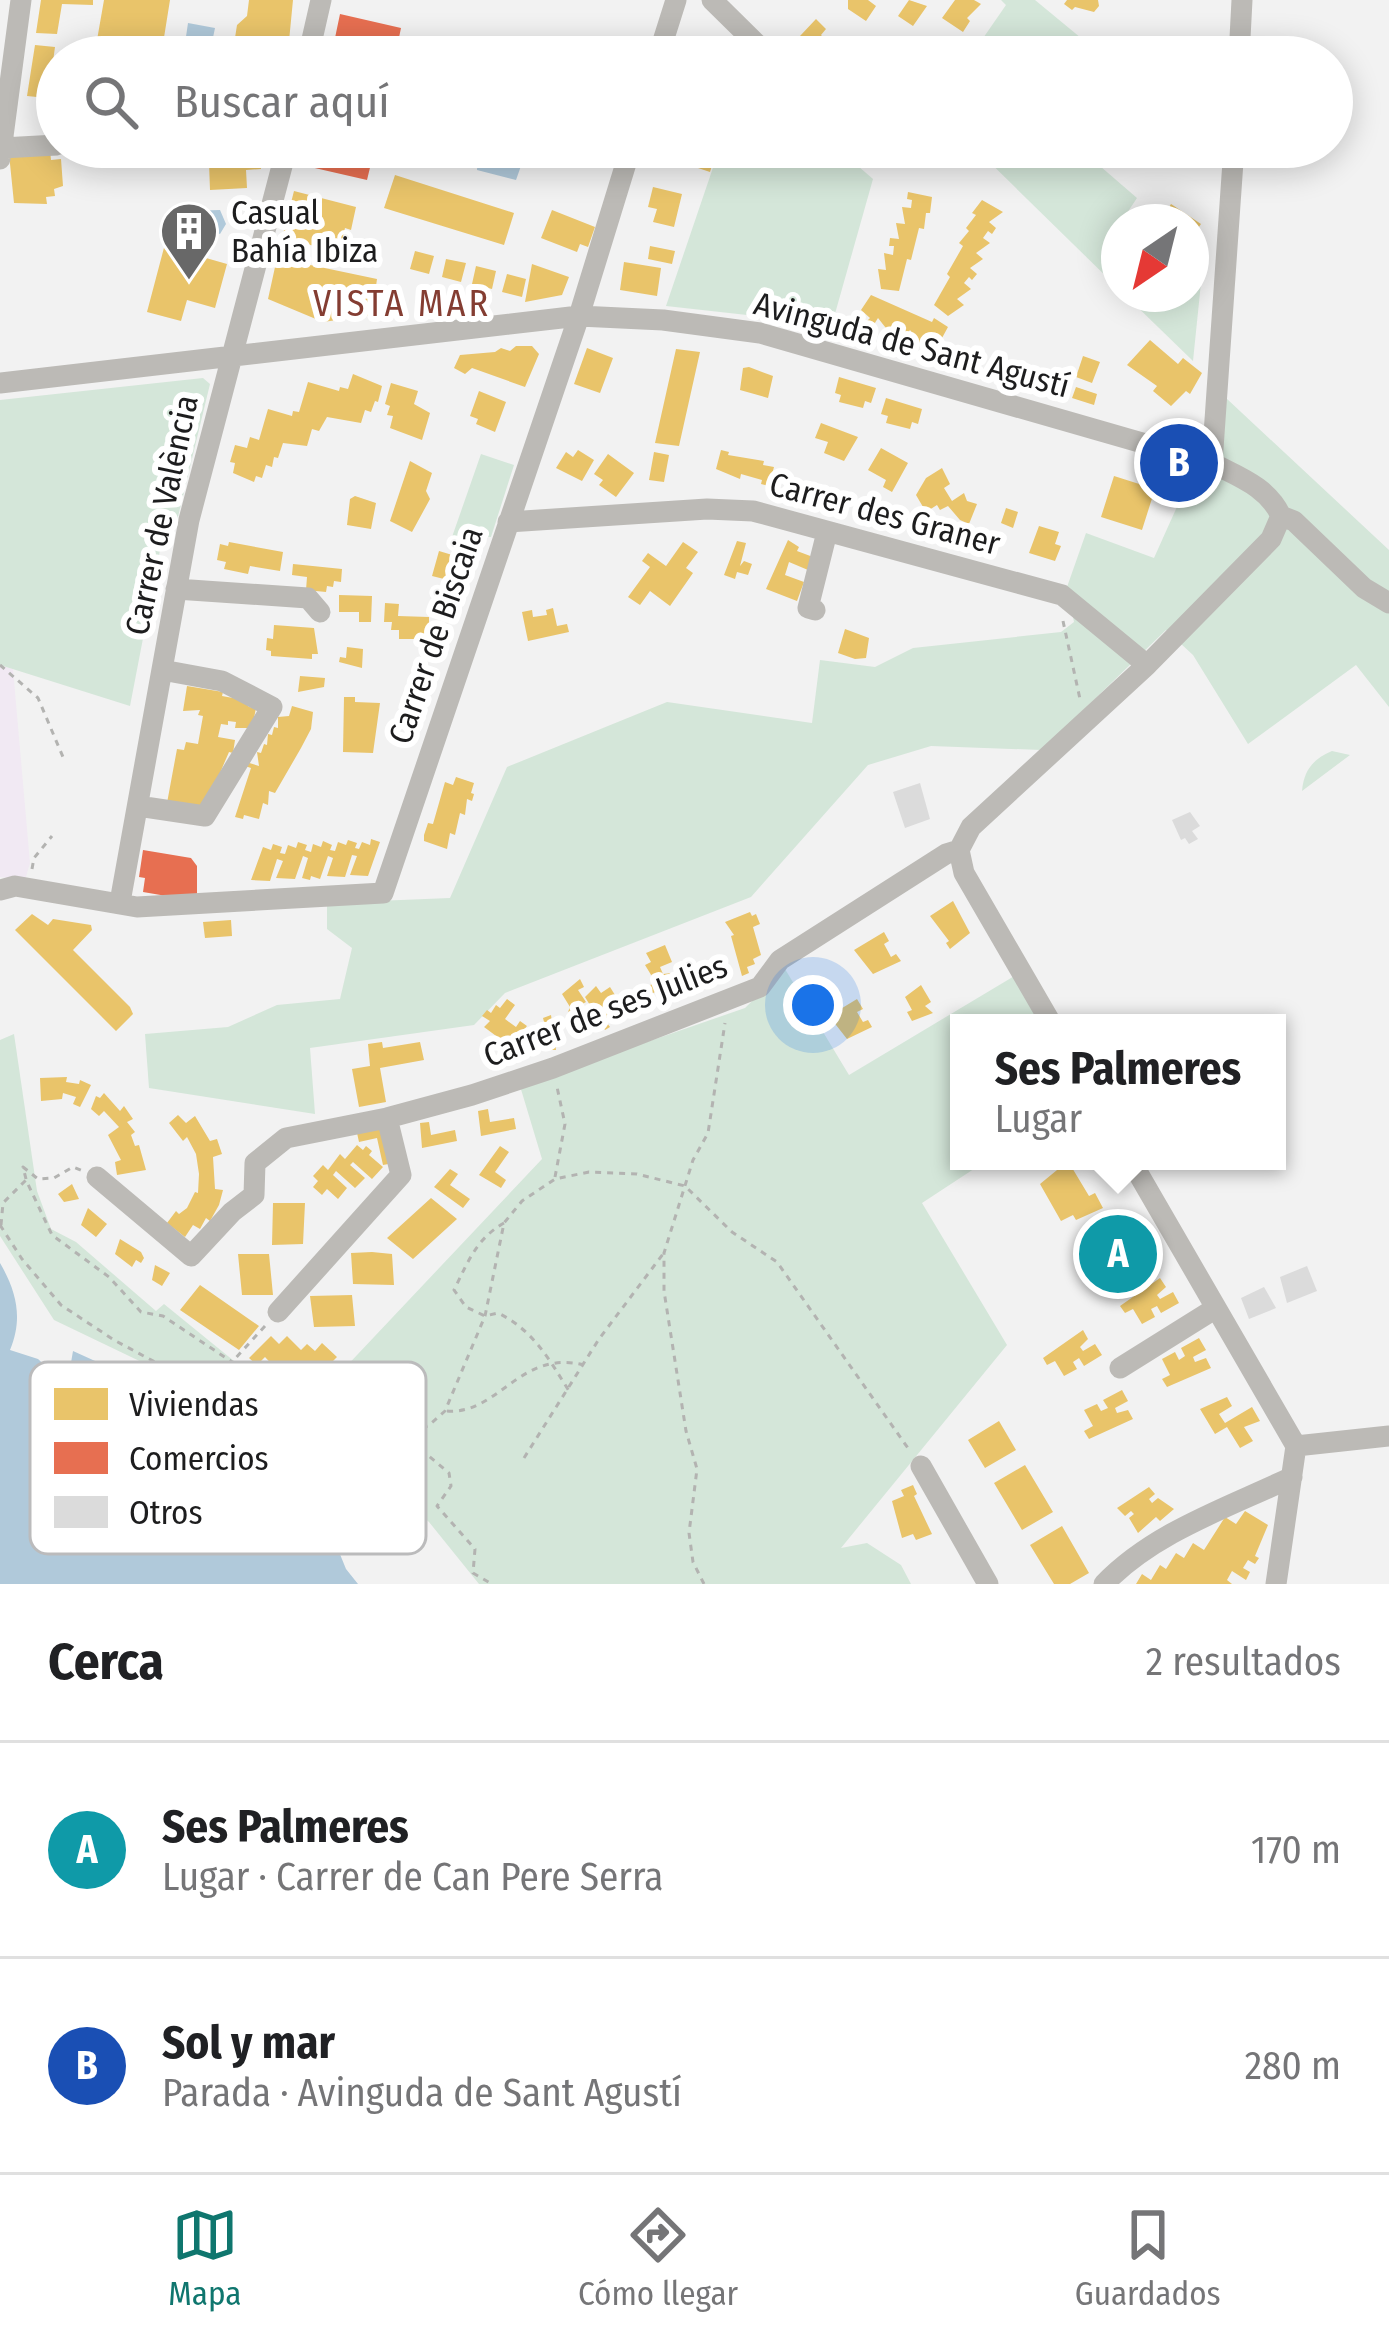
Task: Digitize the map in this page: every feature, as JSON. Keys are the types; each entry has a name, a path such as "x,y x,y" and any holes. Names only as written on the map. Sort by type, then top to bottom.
{"street":[{"path":"21,0 1,154 36,149"},
{"path":"313,36 321,0"},
{"path":"665,36 676,0"},
{"path":"712,0 749,36"},
{"path":"1240,36 1242,0"},
{"name":"Carrer de València","path":"121,902 189,520 281,168"},
{"name":"Carrer de Biscaia","path":"121,902 179,908 383,893 624,168"},
{"path":"1212,463 1233,168"},
{"name":"Avinguda de Sant Agustí","path":"0,383 578,316 663,320 760,333 1212,463 1256,486 1274,501 1281,516 1294,521 1364,588 1389,603"},
{"name":"Carrer des Graner","path":"508,522 753,511 1062,595 1147,665"},
{"name":"Carrer de ses Julies","path":"97,1177 190,1256 254,1195 256,1162 286,1138 387,1118 553,1068 760,987 780,960 959,850 971,827 1147,665 1271,539 1281,516"},
{"path":"814,610 808,608 827,532"},
{"path":"176,589 308,598 320,612"},
{"path":"139,806 206,816 272,706 222,681 162,670"},
{"path":"959,850 964,873 1046,1014"},
{"path":"0,890 15,886 121,902"},
{"path":"278,1312 401,1175 387,1118"},
{"path":"1136,1170 1296,1446 1276,1584"},
{"path":"1120,1368 1216,1308"},
{"path":"1296,1446 1389,1436"},
{"path":"921,1466 988,1584"},
{"path":"1104,1584 1131,1556 1155,1542 1292,1477"},
{"path":"1281,1558 1296,1584"}],"path":[{"path":"1062,595 1066,640 1090,718"},
{"path":"0,665 38,698 63,757"},
{"path":"32,865 52,836"},
{"path":"704,1584 691,1547 697,1469 686,1431 664,1291 664,1252 708,1133 730,998"},
{"path":"553,1068 565,1124 555,1179"},
{"path":"97,1177 73,1167 54,1178 38,1179 23,1166 52,1235 109,1276 140,1312 163,1316 232,1362 278,1312"},
{"path":"569,1390 519,1323 499,1313 485,1316 466,1306 454,1290 473,1249 522,1201 555,1179 589,1172 621,1173 685,1186 732,1232 777,1262 921,1466"},
{"path":"26,1180 3,1203 1,1225 22,1259 61,1305 156,1362"},
{"path":"426,1427 445,1411 485,1316 504,1223"},
{"path":"524,1458 599,1339 664,1252"},
{"path":"445,1411 479,1402 550,1362 561,1359 586,1365"},
{"path":"426,1454 449,1473 451,1486 436,1506 476,1550 473,1573 492,1584"}],"shaded area":[{"path":"0,665 13,669 30,863 25,880 0,877"}],"green space":[{"path":"1001,0 1035,0 1079,36 985,36 1006,5"},
{"path":"713,168 860,168 873,179 829,335 747,315 666,306"},
{"path":"995,168 1102,168 1137,198 1133,204 1101,204 1101,271"},
{"path":"1143,312 1198,312 1193,361"},
{"path":"203,378 210,384 176,525 165,524 130,706 0,665 0,400"},
{"path":"1226,398 1389,550 1389,707 1356,665 1248,744 1193,655 1166,630 1042,750 931,746 868,765 751,897 505,993 474,1025 310,1048 315,1114 149,1088 145,1034 228,1027 277,1005 340,999 352,948 327,929 327,903 450,898 507,767 667,702 812,723 820,660 875,667 913,648 1061,632 1074,622 1067,587 1086,533 1154,558 1193,471 1221,452"},
{"path":"481,454 514,465 491,537 452,537"},
{"path":"1332,751 1350,755 1302,791 1311,766"},
{"path":"785,969 849,1075 950,1015 950,1170 972,1170 922,1203 1007,1345 841,1548 867,1543 901,1565 911,1584 479,1584 426,1519 426,1362 350,1362 542,1159 520,1086 745,1008"},
{"path":"1016,975 1038,1014 951,1014"},
{"path":"14,1034 37,1191 51,1229 76,1242 156,1311 164,1304 234,1361 142,1362 54,1320 0,1236 0,1040"}],"water":[{"path":"188,23 215,28 213,36 186,36"},
{"path":"477,168 520,168 516,180"},
{"path":"220,210 226,224 220,234 185,221 186,211"},
{"path":"0,1263 16,1306 10,1350 41,1362 30,1362 30,1554 340,1554 358,1584 0,1584"},
{"path":"73,1351 97,1362 71,1362"}],"building: Viviendas":[{"path":"41,0 93,0 93,5 62,4 57,34 36,33"},
{"path":"104,0 170,0 164,36 98,36"},
{"path":"249,0 293,0 289,36 235,36 237,25 247,16"},
{"path":"848,0 868,0 876,6 866,21 848,9"},
{"path":"909,0 927,6 913,26 898,16"},
{"path":"955,0 981,4 967,18 970,21 963,32 942,18"},
{"path":"1067,0 1098,0 1099,6 1094,12 1072,10 1064,4"},
{"path":"816,19 826,29 822,36 800,36"},
{"path":"35,45 36,45 36,97 27,96"},
{"path":"36,151 36,168 62,168 63,186 54,189 55,196 46,197 47,204 14,203 9,154"},
{"path":"209,168 261,168 246,170 247,188 210,190"},
{"path":"395,175 514,213 504,245 384,208"},
{"path":"653,187 682,194 674,227 653,222 657,209 648,207"},
{"path":"294,191 356,207 339,252 282,238"},
{"path":"908,192 932,197 930,213 926,213 924,229 919,228 899,291 881,289 878,269 886,270 884,253 893,255 890,238 899,239 896,223 905,224 902,207 911,208 912,200 907,199"},
{"path":"982,200 1003,212 989,222 996,228 983,238 990,243 976,253 983,259 970,268 977,274 964,283 971,289 957,299 964,305 948,316 934,305 976,215 972,213"},
{"path":"552,210 595,227 588,247 580,244 577,252 541,238"},
{"name":"Casual Bahía Ibiza","path":"170,225 198,233 192,254 227,264 215,308 187,300 181,321 147,312"},
{"path":"650,246 675,251 672,264 648,259"},
{"path":"415,251 434,256 429,274 410,269"},
{"path":"277,258 377,279 372,315 323,322 268,299"},
{"path":"446,259 466,263 461,282 442,277"},
{"path":"624,262 661,268 657,296 620,290"},
{"path":"532,264 569,277 562,295 525,302"},
{"path":"476,266 496,271 492,289 472,284"},
{"path":"507,274 526,279 522,297 502,292"},
{"path":"871,295 948,327 936,349 926,335 920,343 910,330 905,337 894,324 889,332 878,318 873,326 861,310"},
{"path":"1150,340 1178,364 1183,358 1202,373 1190,394 1186,391 1171,406 1153,391 1157,386 1127,365"},
{"path":"532,346 539,354 525,387 472,368 465,374 454,368 460,355 501,348 510,351"},
{"path":"587,348 613,358 600,393 574,384"},
{"path":"676,349 700,352 679,446 655,443"},
{"path":"1083,356 1100,362 1092,383 1076,377"},
{"path":"743,368 773,376 768,398 740,390"},
{"path":"353,374 382,386 378,402 371,412 365,410 361,423 327,417 319,431 312,429 307,446 283,443 262,478 256,476 254,482 233,473 235,463 230,462 235,445 247,448 250,437 259,440 268,409 292,416 293,411 299,412 308,382 339,391 340,387 348,389"},
{"path":"839,377 876,388 871,403 865,401 863,408 839,402 841,395 835,393"},
{"path":"391,383 418,391 414,404 430,413 422,440 390,428 393,416 387,415 390,406 385,404"},
{"path":"1076,387 1097,394 1094,405 1072,398"},
{"path":"479,391 506,402 495,432 470,416"},
{"path":"886,398 922,409 918,424 912,422 910,429 886,423 888,416 881,414"},
{"path":"821,423 858,437 844,461 824,453 828,442 815,438"},
{"path":"881,448 908,463 892,492 883,487 886,480 868,470"},
{"path":"578,450 594,460 582,481 556,468 566,452 573,457"},
{"path":"721,450 774,467 769,486 716,469"},
{"path":"654,452 669,455 664,482 649,480"},
{"path":"608,454 634,473 616,497 599,485 603,480 594,474"},
{"path":"410,461 432,473 426,491 430,499 412,532 390,521"},
{"path":"942,468 950,484 944,488 952,501 964,493 967,501 977,504 969,524 948,506 940,510 937,505 926,512 916,495 926,478"},
{"path":"1114,476 1155,489 1142,530 1101,517"},
{"path":"355,496 376,503 371,529 347,525 350,499"},
{"path":"1006,508 1018,512 1013,528 1001,523"},
{"path":"1039,526 1059,532 1055,544 1061,546 1055,561 1029,553"},
{"path":"788,540 799,547 797,551 813,557 808,570 789,562 785,575 804,582 797,601 766,589"},
{"path":"737,541 746,543 740,566 744,561 752,564 748,575 737,572 735,579 724,575"},
{"path":"229,542 283,552 280,571 250,566 248,574 224,569 226,562 217,560 220,544 228,546"},
{"path":"683,542 698,552 686,568 693,573 670,606 650,591 640,605 628,597 650,567 642,561 648,553 666,566"},
{"path":"439,551 459,557 452,581 432,576"},
{"path":"293,564 342,569 341,582 334,581 326,592 306,590 307,577 292,575"},
{"path":"339,595 372,596 371,622 359,622 359,612 339,612"},
{"path":"385,603 399,604 398,616 429,617 429,629 445,629 444,652 428,651 428,645 414,644 414,639 399,639 399,630 391,630 392,622 384,622"},
{"path":"553,608 557,626 567,624 569,632 528,641 522,612 532,610 533,617 547,615 546,610"},
{"path":"274,625 314,628 318,654 312,654 312,659 271,656 267,638 273,639"},
{"path":"845,629 869,638 866,658 838,653"},
{"path":"347,647 363,649 362,668 339,662 340,657 346,658"},
{"path":"300,676 325,678 324,687 298,692"},
{"path":"187,686 223,692 222,696 256,708 252,728 235,728 236,722 221,724 218,737 235,740 233,753 229,752 204,810 167,803 177,749 184,750 186,742 198,744 203,716 198,715 200,710 183,711"},
{"path":"344,697 380,703 373,753 343,752"},
{"path":"292,706 313,712 311,729 275,793 269,791 268,805 263,803 259,819 235,817 251,768 242,765 243,761 259,766 257,752 267,745 274,727 278,728 278,717 289,716"},
{"path":"456,777 474,783 474,794 472,801 467,799 465,815 460,813 455,835 450,833 447,849 424,841 424,835 428,823 433,824 445,782 453,785"},
{"path":"371,839 380,842 368,876 350,875 357,856 352,855 345,877 327,876 333,858 328,856 320,879 302,878 308,858 303,856 295,879 276,878 283,861 277,859 270,881 251,880 263,847 271,850 273,844 285,854 288,845 296,848 298,842 311,852 313,844 321,847 323,841 335,851 338,842 357,843 359,849 362,842 370,845"},
{"path":"953,901 970,933 950,949 930,916"},
{"path":"750,912 760,924 753,927 761,955 742,976 734,935 725,922"},
{"path":"32,914 48,925 53,919 91,925 92,930 73,950 130,1007 133,1014 116,1031 15,930"},
{"path":"231,920 232,936 205,938 203,922"},
{"path":"884,932 891,957 896,954 901,961 873,974 854,950"},
{"path":"665,945 672,962 660,967 663,974 672,973 676,984 653,993 650,985 656,983 645,965 651,962 646,953"},
{"path":"722,956 732,977 693,994 684,971"},
{"path":"580,979 584,987 578,990 586,1002 568,1012 562,994"},
{"path":"921,985 931,1002 925,1006 933,1013 912,1021 905,997"},
{"path":"596,986 601,993 610,987 625,1011 607,1023 610,1027 605,1030 585,997"},
{"path":"507,999 515,1005 505,1019 516,1027 520,1021 527,1026 515,1050 484,1027 490,1021 482,1016"},
{"path":"857,999 863,1009 857,1012 872,1027 847,1039 829,1016"},
{"path":"551,1015 556,1050 536,1050 532,1041 537,1036 548,1037 543,1018"},
{"path":"382,1042 383,1048 420,1042 424,1060 380,1068 386,1102 359,1107 352,1069 370,1066 368,1044"},
{"path":"67,1077 66,1082 79,1084 80,1080 91,1085 80,1107 73,1104 76,1097 63,1093 62,1099 41,1101 40,1078"},
{"path":"104,1093 120,1111 124,1106 133,1119 127,1122 135,1132 131,1135 146,1170 117,1175 115,1162 121,1160 108,1135 119,1127 104,1111 99,1116 91,1109 96,1096"},
{"path":"488,1109 490,1122 514,1118 516,1129 481,1136 478,1111"},
{"path":"178,1115 186,1123 195,1116 210,1141 217,1139 222,1154 213,1157 215,1189 223,1190 219,1205 210,1221 206,1218 200,1229 193,1225 185,1237 167,1223 198,1193 199,1174 187,1137 183,1141 169,1123"},
{"path":"429,1122 431,1135 455,1130 457,1141 422,1148 420,1123"},
{"path":"384,1126 394,1163 383,1165 377,1138 359,1142 357,1133"},
{"path":"357,1145 372,1151 369,1155 383,1167 372,1179 353,1162 350,1165 365,1178 355,1188 336,1171 333,1175 347,1188 338,1199 327,1189 322,1195 313,1187 318,1181 313,1176 323,1165 328,1170 340,1154 345,1159"},
{"path":"500,1146 509,1152 495,1172 506,1180 501,1188 479,1175"},
{"path":"450,1169 458,1174 450,1185 470,1199 463,1208 434,1187"},
{"path":"1057,1170 1073,1170 1089,1196 1095,1193 1103,1208 1061,1221 1040,1184"},
{"path":"72,1184 79,1199 64,1202 58,1194"},
{"path":"431,1198 457,1219 413,1259 387,1238"},
{"path":"273,1203 305,1203 303,1244 272,1245"},
{"path":"88,1208 107,1224 96,1237 81,1225"},
{"path":"1124,1231 1130,1241 1120,1246 1132,1255 1138,1252 1146,1266 1139,1270 1135,1263 1116,1273 1104,1251"},
{"path":"120,1239 141,1252 141,1263 136,1260 132,1267 115,1254"},
{"path":"351,1253 392,1254 394,1285 353,1284"},
{"path":"238,1254 269,1254 273,1295 242,1295"},
{"path":"155,1265 170,1273 162,1286 152,1280"},
{"path":"1160,1278 1166,1287 1157,1295 1160,1299 1173,1292 1179,1303 1161,1313 1157,1306 1151,1309 1155,1317 1142,1324 1133,1309 1125,1313 1120,1306"},
{"path":"200,1285 259,1326 239,1350 180,1310"},
{"path":"352,1295 355,1326 314,1327 310,1296"},
{"path":"1083,1330 1088,1339 1080,1347 1083,1351 1095,1344 1102,1355 1084,1366 1079,1358 1073,1362 1077,1369 1064,1376 1055,1361 1047,1365 1043,1358"},
{"path":"271,1336 279,1344 287,1336 301,1350 307,1344 315,1351 322,1343 337,1357 332,1362 270,1362 265,1357 254,1362 249,1358"},
{"path":"1199,1338 1206,1350 1193,1357 1195,1362 1206,1358 1211,1368 1167,1387 1162,1379 1170,1375 1162,1359 1175,1352 1179,1360 1185,1356 1181,1348"},
{"path":"1122,1390 1128,1401 1115,1408 1117,1413 1128,1410 1133,1419 1089,1439 1084,1431 1093,1426 1084,1410 1097,1404 1101,1411 1108,1408 1103,1400"},
{"path":"1227,1397 1232,1406 1219,1414 1225,1423 1252,1407 1260,1421 1244,1427 1253,1441 1240,1448 1227,1427 1215,1434 1200,1409"},
{"path":"999,1421 1016,1450 985,1468 968,1440"},
{"path":"1025,1465 1053,1512 1022,1530 994,1483"},
{"path":"913,1485 932,1534 916,1540 913,1534 902,1538 892,1501"},
{"path":"1149,1487 1155,1494 1149,1499 1152,1503 1158,1498 1174,1509 1138,1533 1129,1518 1134,1514 1125,1516 1117,1508"},
{"path":"1245,1511 1268,1525 1255,1556 1259,1558 1255,1564 1248,1560 1243,1568 1250,1572 1246,1580 1232,1571 1227,1580 1232,1584 1136,1584 1142,1574 1151,1580 1160,1565 1166,1569 1176,1553 1184,1558 1193,1543 1204,1550 1225,1517 1236,1524"},
{"path":"1062,1526 1089,1573 1070,1584 1054,1584 1030,1545"}],"building: Comercios":[{"path":"340,14 401,28 399,36 335,36"},
{"path":"315,168 370,168 367,180"},
{"path":"143,850 191,858 197,866 197,896 184,899 143,892 145,878 139,877"}],"building: Otros":[{"path":"920,783 930,819 905,828 893,792"},
{"path":"1190,812 1200,826 1192,831 1198,839 1189,844 1181,840 1172,820"},
{"path":"1307,1266 1317,1291 1287,1303 1280,1277"},
{"path":"1264,1287 1276,1308 1249,1319 1241,1298"}],"place":[{"name":"Casual Bahía Ibiza","path":"189,282"},
{"name":"Sol y mar","path":"1179,463"},
{"name":"Ses Palmeres","path":"1118,1254"}],"district":[{"name":"VISTA MAR","path":"402,303"}]}
